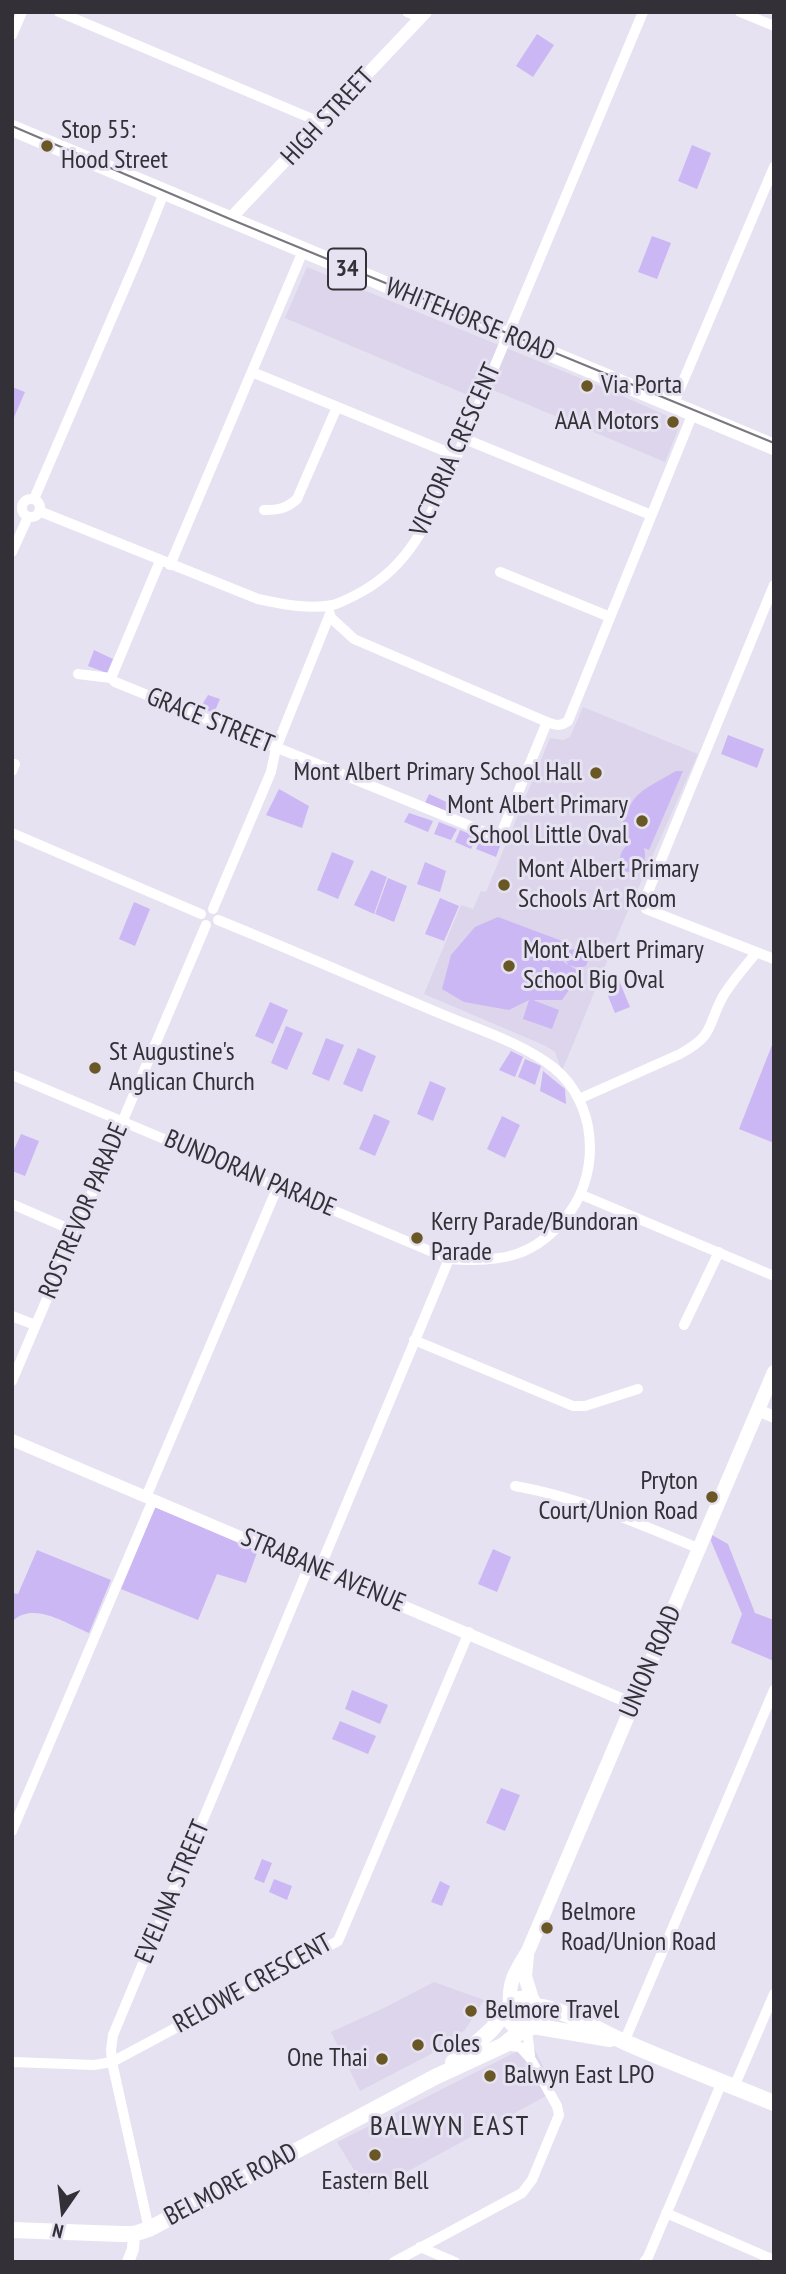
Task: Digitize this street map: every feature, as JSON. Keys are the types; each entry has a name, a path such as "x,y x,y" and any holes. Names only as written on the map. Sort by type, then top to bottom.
{"main road":[{"name":"WHITEHORSE ROAD","path":"12,128 774,447"},
{"name":"UNION ROAD","path":"509,2007 512,1977 528,1951 774,1372"},
{"name":"UNION ROAD","path":"528,1951 525,1976 535,2004"},
{"path":"624,2042 527,2028 510,2023 509,2007 521,1999 559,2011 586,2021 624,2042 774,2104"},
{"path":"527,2028 538,2017 535,2004"},
{"name":"BELMORE ROAD","path":"435,2077 493,2029 509,2007"},
{"name":"BELMORE ROAD","path":"12,2230 142,2231 435,2077 505,2045 527,2028"}],"street":[{"path":"12,35 22,12"},
{"path":"59,12 322,123"},
{"path":"407,12 423,15"},
{"name":"VICTORIA CRESCENT","path":"39,511 258,599 283,604 333,605 377,583 403,560 419,536 465,439 643,12"},
{"path":"740,12 755,15 774,26"},
{"name":"HIGH STREET","path":"229,220 423,15"},
{"path":"673,405 774,167"},
{"path":"33,499 164,193"},
{"path":"111,678 252,372 303,251"},
{"path":"252,372 457,456"},
{"path":"264,510 279,510 297,499 337,407"},
{"path":"329,616 354,639 556,726 563,725 568,721 693,413"},
{"path":"465,439 651,515"},
{"path":"33,499 39,504 39,511 35,516 28,517 17,503 33,499"},
{"path":"12,552 28,517"},
{"path":"500,572 610,617"},
{"path":"774,585 643,904 646,909 774,959"},
{"path":"213,909 271,772 276,748 333,605"},
{"name":"GRACE STREET","path":"78,674 111,678 115,682 497,837 501,834 547,722"},
{"path":"12,833 201,914"},
{"path":"207,909 213,909 218,920 214,925 206,925 201,921 201,914 207,909"},
{"path":"218,920 509,1042 556,1069 579,1099 590,1135 589,1163 582,1195 557,1229 529,1250 500,1260 449,1259"},
{"name":"ROSTREVOR PARADE","path":"12,1381 206,925"},
{"path":"579,1099 696,1045 708,1033 722,998 756,953"},
{"name":"BUNDORAN PARADE","path":"12,1075 449,1259"},
{"path":"12,1831 278,1186"},
{"path":"582,1195 774,1276"},
{"path":"12,1205 74,1231"},
{"path":"684,1325 719,1252"},
{"name":"EVELINA STREET","path":"142,2231 144,2207 112,2062 113,2035 449,1259"},
{"path":"12,1315 35,1325"},
{"path":"414,1340 573,1406 585,1406 638,1389"},
{"path":"758,1410 774,1417"},
{"name":"STRABANE AVENUE","path":"12,1440 633,1704"},
{"path":"515,1486 538,1490 631,1519 700,1549"},
{"name":"RELOWE CRESCENT","path":"12,2062 94,2065 112,2062 326,1950 338,1941 469,1632"},
{"path":"624,2042 774,1690"},
{"path":"644,2262 774,1994"},
{"path":"527,2028 530,2058"},
{"path":"394,2262 522,2193 532,2180 559,2115 557,2106 530,2058 520,2048 505,2045"},
{"path":"666,2213 774,2260"},
{"path":"128,2262 142,2231"},
{"path":"420,2247 454,2262"}],"shaded area":[{"path":"537,34 554,45 533,77 516,66"},
{"path":"692,145 711,153 697,189 678,181"},
{"path":"652,236 671,243 657,279 638,272"},
{"path":"307,267 681,422 665,462 474,382 468,395 285,318"},
{"path":"12,387 25,392 12,422"},
{"path":"94,650 113,659 107,673 88,666"},
{"path":"208,695 220,699 214,713 200,708"},
{"path":"583,707 698,754 624,920 562,1071 555,1052 546,1046 424,994 461,905 473,909 481,891 486,892 550,738 563,740 570,737"},
{"path":"728,735 764,749 757,768 721,754"},
{"name":"Mont Albert Primary School Little Oval","path":"676,771 683,771 649,850 644,848 645,859 642,865 636,874 621,870 621,854 631,842 618,836 633,801 644,790"},
{"path":"279,789 309,806 302,828 266,815"},
{"path":"429,794 453,805 450,813 425,803"},
{"path":"409,813 433,821 428,832 404,822"},
{"path":"439,822 457,829 451,840 434,834"},
{"path":"460,830 477,837 471,849 455,842"},
{"path":"481,838 500,846 496,857 476,849"},
{"path":"332,852 354,861 338,899 317,890"},
{"path":"425,862 446,871 440,892 417,884"},
{"path":"371,870 387,877 374,914 354,905"},
{"path":"388,878 407,886 394,922 375,914"},
{"path":"440,898 459,906 444,941 425,934"},
{"path":"134,902 150,909 135,946 119,939"},
{"name":"Mont Albert Primary School Big Oval","path":"498,917 562,941 560,959 568,965 565,958 568,950 580,950 589,957 586,966 579,968 569,965 581,973 562,1000 533,1000 559,1010 552,1029 523,1019 529,1000 509,1010 464,1002 442,989 451,955 475,927"},
{"path":"616,973 630,1007 615,1013 601,979"},
{"path":"270,1002 288,1010 273,1044 255,1036"},
{"path":"286,1026 303,1033 287,1070 271,1063"},
{"path":"326,1038 344,1045 329,1081 312,1074"},
{"path":"774,1040 774,1143 739,1129"},
{"path":"358,1048 376,1056 362,1092 343,1084"},
{"path":"511,1051 523,1057 515,1077 499,1070"},
{"path":"525,1059 541,1066 535,1085 518,1077"},
{"path":"543,1071 565,1089 566,1104 540,1091"},
{"path":"430,1081 446,1088 433,1121 417,1114"},
{"path":"374,1114 390,1121 375,1156 359,1149"},
{"path":"502,1116 520,1125 505,1158 487,1149"},
{"path":"21,1134 39,1141 25,1176 12,1171 12,1154"},
{"path":"155,1507 258,1550 246,1583 217,1574 198,1620 121,1589"},
{"path":"712,1535 728,1544 755,1613 774,1620 774,1661 731,1643 742,1614 711,1541"},
{"path":"493,1549 511,1557 497,1592 478,1584"},
{"path":"37,1550 111,1580 89,1633 39,1613 20,1616 12,1622 12,1593 18,1594"},
{"path":"352,1690 388,1705 380,1724 345,1709"},
{"path":"340,1721 376,1736 368,1754 332,1739"},
{"path":"501,1788 520,1795 505,1831 486,1823"},
{"path":"262,1859 272,1863 264,1883 254,1879"},
{"path":"274,1879 292,1886 287,1900 269,1892"},
{"path":"440,1881 450,1886 442,1906 431,1902"},
{"path":"434,1982 484,2000 465,2030 431,2054 360,2091 331,2032"},
{"path":"532,2044 555,2091 368,2193 337,2142"}],"tram line":[{"path":"12,126 230,219 774,443"}],"place":[{"name":"Stop 55: Hood Street","path":"47,146"},
{"name":"Via Porta","path":"587,386"},
{"name":"AAA Motors","path":"673,422"},
{"name":"Mont Albert Primary School Hall","path":"596,773"},
{"name":"Mont Albert Primary School Little Oval","path":"642,821"},
{"name":"Mont Albert Primary Schools Art Room","path":"504,885"},
{"name":"Mont Albert Primary School Big Oval","path":"509,966"},
{"name":"St Augustine's Anglican Church","path":"95,1068"},
{"name":"Kerry Parade/Bundoran Parade","path":"417,1238"},
{"name":"Pryton Court/Union Road","path":"712,1497"},
{"name":"Belmore Road/Union Road","path":"547,1928"},
{"name":"Belmore Travel","path":"471,2011"},
{"name":"Coles","path":"418,2045"},
{"name":"One Thai","path":"382,2059"},
{"name":"Balwyn East LPO","path":"490,2076"},
{"name":"Eastern Bell","path":"375,2155"}],"district":[{"name":"BALWYN EAST","path":"450,2127"}]}
